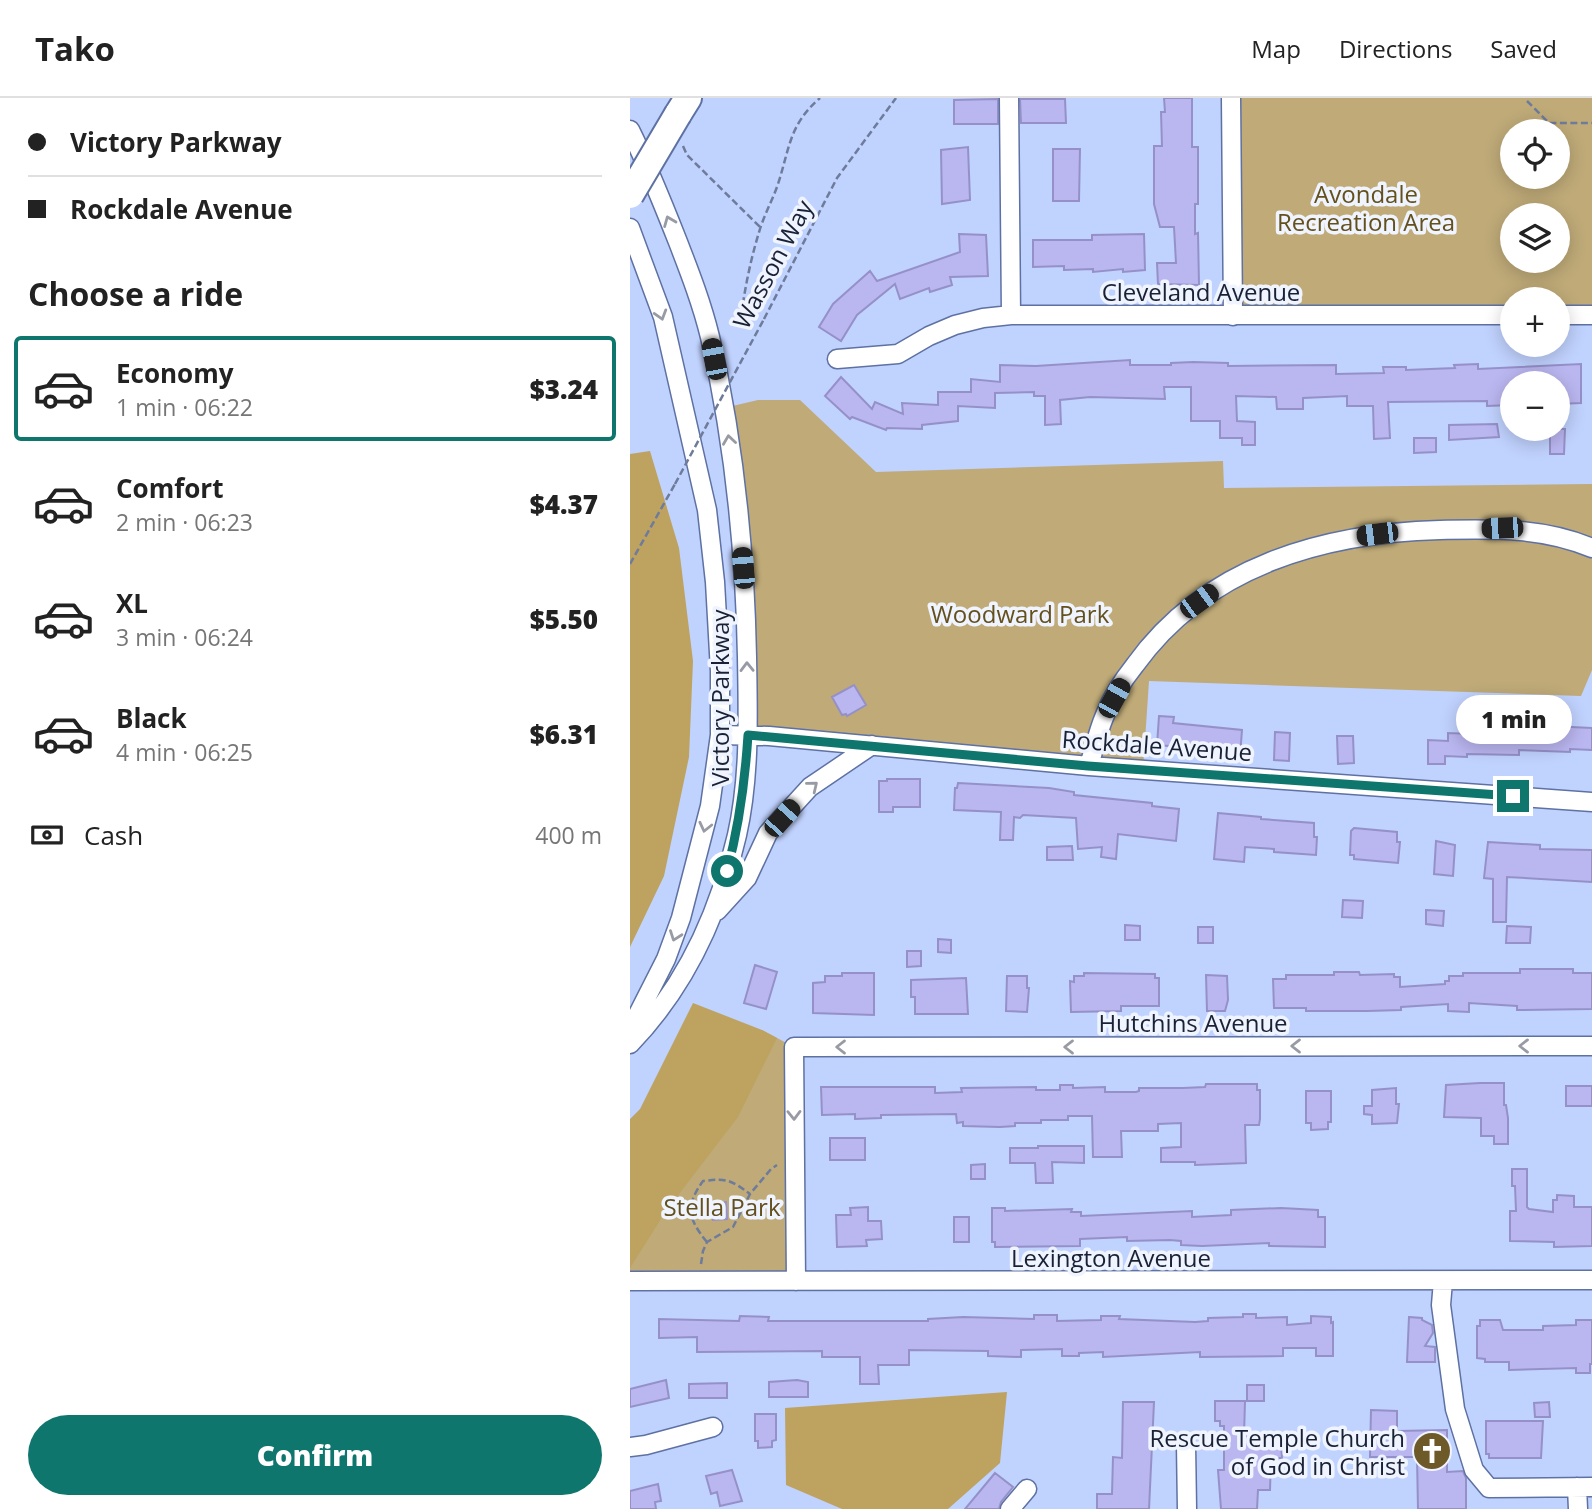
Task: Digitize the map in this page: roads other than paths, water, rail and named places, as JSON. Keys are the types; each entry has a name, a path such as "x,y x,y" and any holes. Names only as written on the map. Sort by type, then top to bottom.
{"highway":[{"path":"630,195 683,106"}],"street":[{"path":"1009,98 1011,315"},
{"path":"1231,98 1233,316"},
{"name":"Victory Parkway","path":"630,130 694,285 709,335 724,408 743,568 748,735 737,835 712,916 685,971 655,1018 630,1045"},
{"name":"Victory Parkway","path":"630,228 663,317 707,510 715,582 720,671 720,735 710,806 681,918 666,959 630,1030"},
{"name":"Cleveland Avenue","path":"837,359 898,354 955,325 1011,315 1500,315"},
{"path":"1570,315 1592,315"},
{"path":"1088,766 1105,713 1143,652 1170,624 1214,591 1275,559 1322,544 1398,531 1524,530 1553,535 1592,548"},
{"name":"Rockdale Avenue","path":"720,735 872,745 1088,766 1592,802"},
{"path":"712,916 747,878 768,833 810,787 872,745"},
{"name":"Hutchins Avenue","path":"796,1281 794,1047 1592,1046"},
{"name":"Lexington Avenue","path":"630,1281 1592,1280"},
{"path":"1443,1281 1441,1305 1454,1409 1474,1470 1489,1488 1585,1487 1578,1509"},
{"path":"630,1447 713,1427"},
{"path":"1186,1444 1187,1509"},
{"path":"1010,1509 1027,1489"}],"place":[{"name":"Rescue Temple Church of God in Christ","path":"1432,1451"}],"park label":[{"name":"Avondale Recreation Area","path":"1366,207"},
{"name":"Woodward Park","path":"1020,613"},
{"name":"Stella Park","path":"722,1206"}]}
